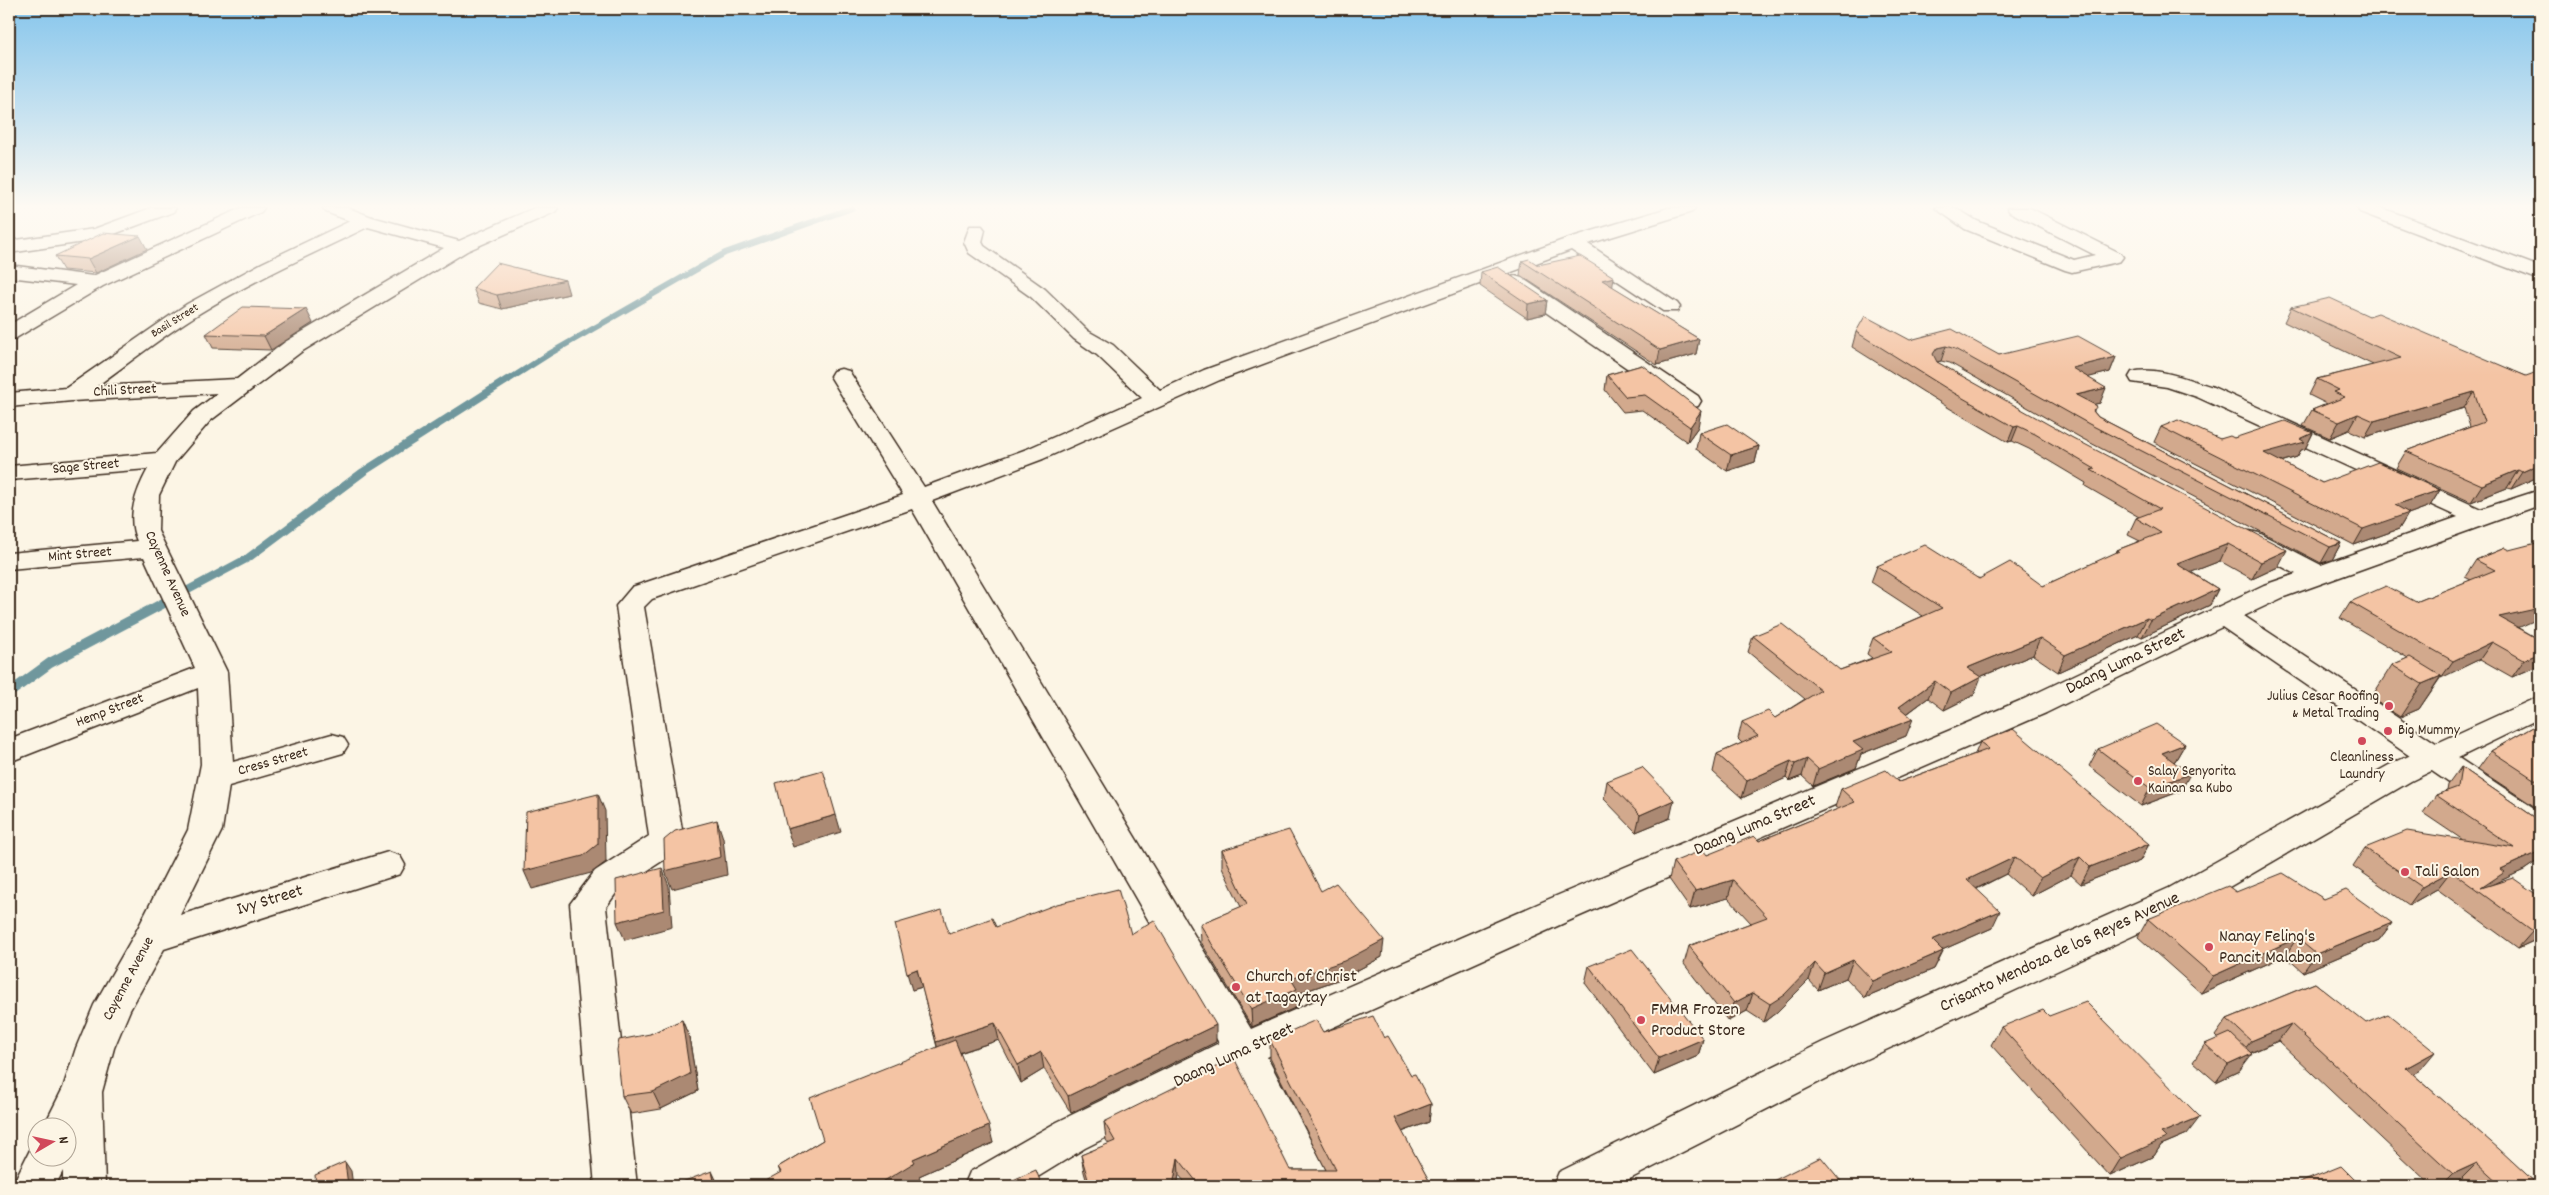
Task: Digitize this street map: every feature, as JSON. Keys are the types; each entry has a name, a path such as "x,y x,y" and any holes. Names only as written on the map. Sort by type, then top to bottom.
{"street":[{"path":"9,334 96,282 135,264"},
{"name":"Basil Street","path":"72,394 141,342 212,297 275,264"},
{"name":"Cayenne Avenue","path":"68,1118 82,1092 95,1048 113,1005 151,938 205,830 217,764 217,732 212,672 145,531 147,495 164,460 202,416 293,347 432,264"},
{"path":"996,264 1038,294 1080,335 1105,350 1157,400"},
{"path":"616,1186 588,904 607,880 667,841 630,606 642,592 918,498 1036,454 1230,368 1515,264"},
{"path":"1604,264 1670,307"},
{"path":"2066,264 2072,266 2082,264"},
{"path":"2513,264 2540,274"},
{"path":"1497,270 1690,401"},
{"path":"9,271 96,282"},
{"path":"841,376 918,498 1242,1050 1313,1186"},
{"path":"2140,378 2170,381 2205,392 2480,518"},
{"name":"Chili Street","path":"9,400 72,394 241,385"},
{"name":"Sage Street","path":"9,473 164,460"},
{"name":"Daang Luma Street","path":"984,1186 1071,1135 1242,1050 1561,909 2036,706 2337,560 2480,518 2540,498"},
{"path":"2231,529 2337,560"},
{"name":"Mint Street","path":"9,561 157,559"},
{"path":"2224,616 2540,828"},
{"name":"Hemp Street","path":"9,751 212,672"},
{"name":"Crisanto Mendoza de los Reyes Avenue","path":"1574,1186 1837,1054 2181,898 2400,773 2540,706"},
{"name":"Cress Street","path":"214,779 332,745"},
{"name":"Ivy Street","path":"151,938 388,865"},
{"name":"Cayenne Avenue","path":"82,1092 84,1186"},
{"path":"33,1186 43,1168"}],"building":[{"path":"496,264 565,280 497,295 473,288"},
{"path":"1526,264 1593,264 1614,277 1602,280 1699,339 1660,350"},
{"path":"1498,267 1547,300 1528,304 1481,272"},
{"path":"2330,298 2369,316 2378,313 2526,376 2540,371 2540,464 2522,472 2518,470 2482,485 2406,451 2484,422 2474,392 2374,421 2358,414 2339,422 2312,410 2345,397 2334,392 2339,390 2317,379 2401,358 2291,307"},
{"path":"243,307 306,309 264,336 206,334"},
{"path":"1865,316 1910,340 1952,329 1999,355 2078,336 2116,357 2072,368 2106,388 2076,395 2097,406 2093,411 2098,417 2341,543 2330,547 2089,424 1955,349 1946,346 1937,348 1933,354 1937,362 2071,437 2287,550 2261,562 2228,544 2177,564 2218,589 2151,620 2147,618 2065,655 2040,638 1967,668 1981,677 1951,693 1935,681 1899,707 1913,719 1853,742 1863,750 1818,769 1807,759 1795,764 1791,761 1747,781 1717,754 1758,736 1742,722 1768,711 1775,718 1821,690 1753,636 1782,624 1840,670 1892,652 1873,638 1942,608 1877,566 1925,545 1979,579 2010,562 2043,586 2119,551 2117,550 2161,533 2136,518 2160,509 2091,470 2095,469 2035,434 2018,426 2014,427 1954,393 1856,332"},
{"path":"1642,365 1701,411 1690,427 1645,395 1626,397 1607,375"},
{"path":"2178,420 2220,439 2230,436 2234,438 2285,421 2313,433 2300,439 2305,442 2264,453 2322,483 2378,462 2440,490 2395,505 2409,513 2363,529 2161,427"},
{"path":"1727,424 1759,446 1731,455 1699,433"},
{"path":"2540,542 2540,606 2531,610 2499,617 2540,640 2540,653 2524,660 2492,642 2453,661 2350,602 2386,586 2416,602 2495,570 2476,560 2505,548 2509,550"},
{"path":"2410,657 2441,676 2422,684 2392,665"},
{"path":"2540,723 2540,783 2491,751"},
{"path":"2156,724 2185,744 2162,753 2190,774 2150,788 2098,749"},
{"path":"2013,729 2149,844 2090,867 2080,857 2040,878 2015,857 1967,880 2000,911 1932,940 1943,951 1873,981 1853,960 1824,973 1815,963 1784,995 1770,1004 1753,993 1734,1003 1689,946 1767,917 1733,880 1695,891 1673,862 1703,850 1707,855 1754,836 1759,841 1855,802 1841,789 1886,770 1899,782 1989,749 1980,742"},
{"path":"1642,767 1674,800 1640,815 1607,781"},
{"path":"2461,767 2540,821 2540,851 2501,869 2505,872 2481,888 2513,878 2540,897 2540,927 2533,931 2451,871 2422,887 2365,848 2407,831 2515,848 2436,795 2458,787"},
{"path":"823,770 836,815 787,829 776,783"},
{"path":"598,794 598,844 583,856 524,871 526,812"},
{"path":"717,820 721,857 665,871 664,840 675,831"},
{"path":"1289,830 1321,891 1336,883 1384,940 1344,961 1291,979 1297,989 1251,1009 1200,924 1247,904 1222,850"},
{"path":"662,868 664,910 617,922 616,880"},
{"path":"2283,873 2324,899 2346,890 2392,923 2316,954 2297,938 2213,976 2148,919 2228,886 2236,892"},
{"path":"1118,889 1131,934 1154,920 1216,1025 1068,1096 1041,1052 1018,1065 995,1023 936,1042 917,969 907,973 895,924 942,910 949,934 992,918 996,927 1057,904"},
{"name":"FMMR Frozen Product Store","path":"1632,949 1703,1039 1659,1058 1589,966"},
{"path":"2315,983 2366,1023 2388,1014 2435,1052 2406,1068 2539,1186 2502,1186 2477,1163 2453,1174 2291,1024 2251,1041 2227,1019"},
{"path":"2086,1002 2200,1117 2161,1133 2166,1138 2121,1158 2001,1027 2043,1010 2049,1016"},
{"path":"1373,1016 1384,1038 1388,1036 1411,1075 1415,1074 1431,1104 1395,1118 1432,1186 1200,1186 1178,1158 1173,1186 1090,1186 1081,1155 1115,1141 1104,1122 1234,1058 1290,1170 1336,1170 1270,1040 1316,1020 1323,1032"},
{"path":"682,1020 690,1074 653,1092 622,1096 617,1050 619,1040 650,1034"},
{"path":"2230,1033 2252,1054 2228,1065 2205,1044"},
{"path":"955,1040 989,1126 913,1159 915,1162 876,1186 756,1186 781,1172 778,1167 823,1140 810,1098"},
{"path":"1821,1157 1845,1186 1763,1186"},
{"path":"345,1162 348,1185 316,1186 315,1175"},
{"path":"2341,1166 2361,1186 2292,1186"},
{"path":"1036,1170 1042,1186 999,1186"},
{"path":"712,1171 715,1186 671,1186"},
{"path":"561,1180 561,1186 544,1186"}],"waterway":[{"path":"505,382 549,354 706,264"},
{"path":"175,597 248,558 363,472 507,380"},
{"path":"9,693 50,663 177,596"}],"place":[{"name":"Julius Cesar Roofing & Metal Trading","path":"2389,706"},
{"name":"Big Mummy","path":"2388,731"},
{"name":"Cleanliness Laundry","path":"2362,741"},
{"name":"Salay Senyorita Kainan sa Kubo","path":"2138,781"},
{"name":"Tali Salon","path":"2405,872"},
{"name":"Nanay Feling's Pancit Malabon","path":"2209,947"},
{"name":"Church of Christ at Tagaytay","path":"1236,987"},
{"name":"FMMR Frozen Product Store","path":"1641,1020"}]}
